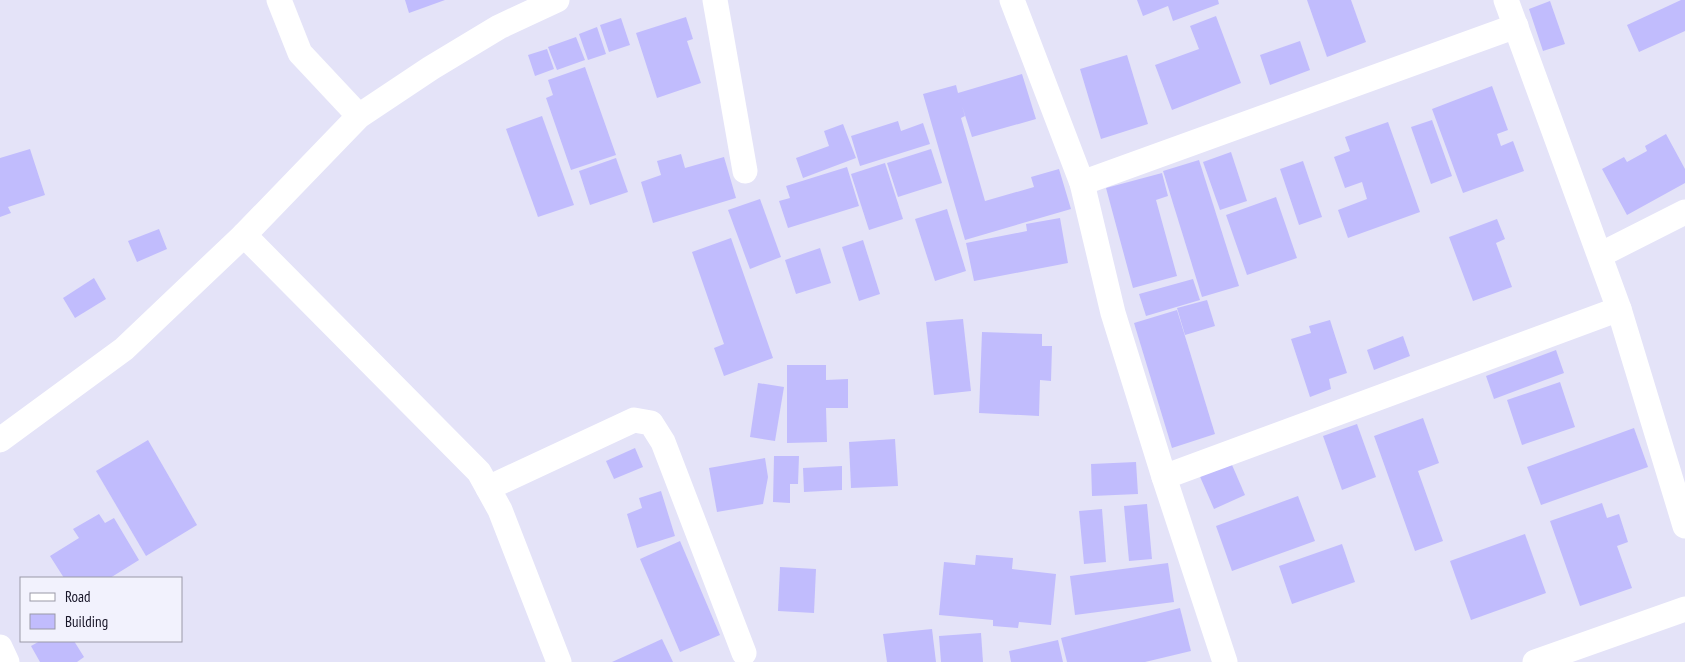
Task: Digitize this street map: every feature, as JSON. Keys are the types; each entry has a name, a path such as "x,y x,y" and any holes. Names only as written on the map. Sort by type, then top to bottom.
{"street":[{"path":"279,0 300,53 359,116"},
{"path":"0,440 124,348 244,235 359,116 431,68 499,27 557,0"},
{"path":"715,0 745,171"},
{"path":"1012,0 1082,183 1113,313 1225,662"},
{"path":"1506,0 1619,309 1685,526"},
{"path":"1082,183 1516,26"},
{"path":"1600,255 1685,212"},
{"path":"244,235 479,472 500,510 559,662"},
{"path":"1164,476 1619,309"},
{"path":"488,488 634,420 651,423 663,442 744,653"},
{"path":"1535,662 1685,609"}],"building":[{"path":"405,0 445,0 409,13"},
{"path":"1137,0 1218,0 1219,4 1173,21 1168,6 1143,16"},
{"path":"1307,0 1351,0 1366,42 1327,57"},
{"path":"1681,0 1685,0 1685,31 1639,52 1627,25"},
{"path":"1550,1 1565,44 1543,51 1529,9"},
{"path":"1216,16 1241,83 1172,110 1155,65 1199,49 1190,26"},
{"path":"686,17 693,39 687,41 701,83 657,98 636,33"},
{"path":"621,18 630,45 609,52 600,25"},
{"path":"597,27 606,54 588,60 579,34"},
{"path":"576,37 585,60 557,70 548,47"},
{"path":"1300,41 1310,70 1270,85 1260,55"},
{"path":"547,49 554,69 535,76 528,55"},
{"path":"1127,55 1148,124 1101,139 1080,69"},
{"path":"585,67 616,155 571,170 546,98 553,95 548,80"},
{"path":"1022,74 1036,119 972,137 962,106 965,116 961,118 985,201 1034,187 1031,177 1059,169 1071,209 965,240 923,94 956,85 958,93"},
{"path":"1492,86 1508,130 1497,134 1501,146 1513,141 1524,171 1463,193 1432,109"},
{"path":"542,116 574,205 538,217 506,129"},
{"path":"1432,120 1452,176 1431,184 1411,127"},
{"path":"898,121 901,131 923,123 930,144 860,166 851,136"},
{"path":"1388,122 1420,212 1348,238 1338,210 1367,199 1362,182 1345,188 1334,157 1350,151 1345,137"},
{"path":"843,124 856,158 803,178 796,158 829,146 824,131"},
{"path":"1666,134 1685,169 1685,183 1627,215 1602,169 1624,157 1627,162 1647,151 1645,146"},
{"path":"30,149 45,195 8,207 11,213 0,217 0,158"},
{"path":"931,149 942,183 898,197 887,163"},
{"path":"1231,152 1247,201 1220,210 1203,162"},
{"path":"681,154 685,168 724,157 736,198 653,223 641,182 661,175 657,161"},
{"path":"616,158 628,192 590,205 579,171"},
{"path":"1199,160 1239,286 1202,297 1163,171"},
{"path":"1303,161 1322,217 1299,225 1280,169"},
{"path":"885,163 903,219 869,230 851,174"},
{"path":"847,167 859,206 788,228 779,201 790,198 786,186"},
{"path":"1162,173 1168,196 1156,200 1177,276 1133,288 1106,188"},
{"path":"1276,197 1297,258 1247,275 1226,215"},
{"path":"760,199 781,257 750,269 728,210"},
{"path":"947,209 966,271 935,281 915,219"},
{"path":"1060,218 1068,263 974,281 966,243 1027,231 1026,224"},
{"path":"1497,219 1505,239 1496,243 1512,287 1473,301 1449,237"},
{"path":"159,229 167,249 137,262 128,241"},
{"path":"731,238 773,358 724,376 714,348 724,344 692,252"},
{"path":"863,240 880,294 859,301 842,247"},
{"path":"820,248 831,283 796,294 785,260"},
{"path":"94,278 106,299 75,318 63,298"},
{"path":"1193,279 1200,300 1146,316 1139,294"},
{"path":"1207,300 1215,326 1185,335 1177,308"},
{"path":"1177,310 1215,434 1172,448 1134,323"},
{"path":"963,319 971,391 934,395 926,322"},
{"path":"1330,320 1347,373 1329,379 1331,389 1310,397 1291,339 1311,333 1309,326"},
{"path":"982,332 1042,334 1042,346 1052,346 1051,381 1040,380 1039,416 979,413"},
{"path":"1403,336 1410,356 1374,370 1367,350"},
{"path":"1556,350 1564,373 1494,399 1486,376"},
{"path":"787,365 826,365 826,380 848,379 848,408 826,408 827,442 787,443"},
{"path":"1560,382 1575,427 1522,445 1507,400"},
{"path":"758,383 784,387 775,441 750,437"},
{"path":"1423,418 1439,463 1418,471 1443,541 1415,551 1374,436"},
{"path":"1357,424 1376,477 1342,490 1323,436"},
{"path":"1634,428 1648,467 1541,505 1527,467"},
{"path":"895,439 898,486 851,488 849,442"},
{"path":"148,440 197,525 146,556 96,471"},
{"path":"635,448 643,467 614,479 606,461"},
{"path":"774,456 799,456 798,484 790,484 790,503 773,502"},
{"path":"765,458 768,477 763,504 717,512 709,468"},
{"path":"1229,458 1245,495 1214,509 1198,472"},
{"path":"1136,462 1138,494 1092,496 1091,464"},
{"path":"842,466 842,490 804,492 803,468"},
{"path":"661,491 675,536 637,548 627,514 642,508 639,498"},
{"path":"1298,496 1315,541 1232,571 1216,526"},
{"path":"1602,503 1607,518 1619,514 1628,542 1617,546 1632,588 1580,606 1550,521"},
{"path":"1147,504 1152,559 1129,561 1124,506"},
{"path":"1102,509 1106,562 1084,564 1079,511"},
{"path":"99,514 105,523 114,518 139,560 112,577 63,577 50,556 79,538 73,529"},
{"path":"1525,534 1546,593 1471,620 1450,561"},
{"path":"680,541 720,635 680,652 640,559"},
{"path":"1342,544 1355,582 1292,604 1279,566"},
{"path":"976,555 1013,558 1012,569 1056,574 1051,625 1019,622 1018,628 993,626 993,620 939,615 944,562 975,565"},
{"path":"1168,563 1174,602 1075,615 1070,576"},
{"path":"780,567 816,569 814,613 778,611"},
{"path":"1180,608 1191,651 1145,662 1067,662 1061,638"},
{"path":"932,629 936,662 887,662 883,634"},
{"path":"981,633 983,662 941,662 939,636"},
{"path":"662,639 673,662 612,662"},
{"path":"1058,640 1063,662 1011,662 1009,651"},
{"path":"38,642 75,642 84,657 77,662 40,662 31,646"}]}
